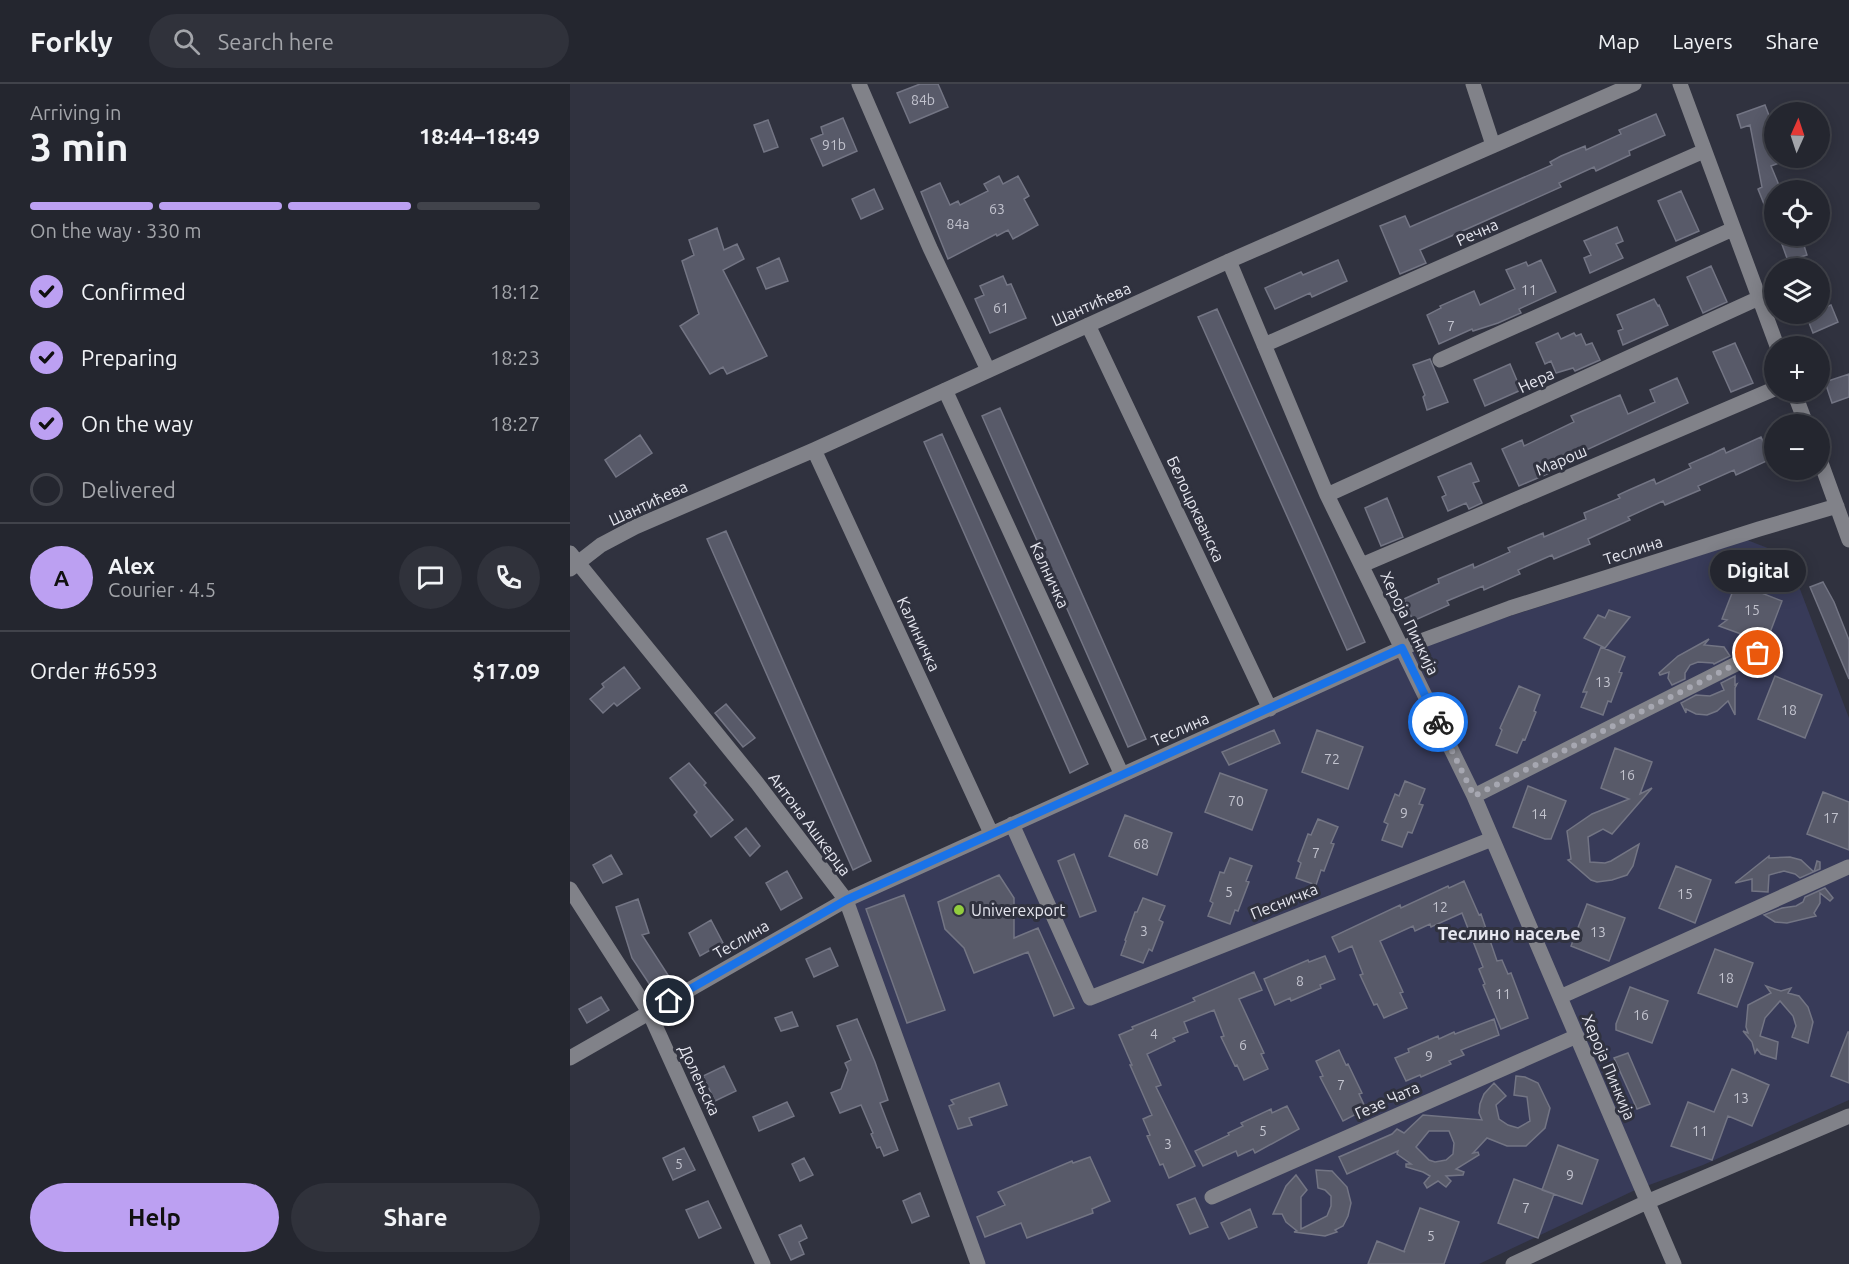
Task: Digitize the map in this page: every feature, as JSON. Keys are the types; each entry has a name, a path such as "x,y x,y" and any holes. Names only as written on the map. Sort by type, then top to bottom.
{"street":[{"path":"860,84 930,248 988,370"},
{"path":"1473,84 1492,145"},
{"name":"Шантићева","path":"573,561 635,527 814,450 1229,261 1634,84"},
{"path":"1680,84 1773,336"},
{"name":"Речна","path":"1264,345 1704,151"},
{"path":"1440,360 1733,229"},
{"name":"Хероја Пинкија","path":"1229,261 1327,495 1474,796 1674,1264"},
{"name":"Нера","path":"1327,495 1759,298"},
{"name":"Белоцркванска","path":"1088,325 1270,709"},
{"name":"Калничка","path":"945,390 1122,775"},
{"name":"Марош","path":"1362,565 1764,393"},
{"name":"Калиничка","path":"814,450 991,833"},
{"path":"1827,480 1849,540"},
{"name":"Теслина","path":"570,1058 846,900 1402,648 1522,605 1837,506"},
{"name":"Антона Ашкерца","path":"573,561 749,774 846,900 978,1264"},
{"path":"1474,796 1758,653"},
{"name":"Песничка","path":"1012,824 1089,998 1492,839"},
{"path":"1560,997 1848,867"},
{"name":"Долењска","path":"570,889 649,1012 763,1264"},
{"name":"Гезе Чата","path":"1212,1197 1577,1036"},
{"path":"1512,1264 1647,1202 1849,1116"}],"shaded area":[{"path":"1747,540 1783,554 1798,584 1849,718 1849,1100 1703,1165 1633,1191 1479,1264 983,1264 850,902 1395,656 1470,629"}],"building":[{"path":"920,84 938,84 948,107 910,123 897,93"},
{"path":"1764,105 1764,168 1772,168 1777,180 1764,180 1764,204 1758,189 1762,187 1750,125 1741,128 1737,115"},
{"path":"1656,114 1665,135 1629,151 1630,155 1596,171 1594,167 1559,183 1561,187 1420,250 1426,263 1400,274 1380,226 1405,216 1410,227 1552,165 1550,162 1561,156 1585,146 1586,150 1621,134 1619,130"},
{"path":"843,118 857,151 823,166 811,139 823,134 821,127"},
{"path":"768,120 778,147 764,152 754,125"},
{"path":"999,176 1003,184 1018,176 1029,196 1024,199 1038,225 1013,239 1008,230 997,236 996,234 948,259 921,192 940,183 950,205 958,201 960,205 988,191 984,184"},
{"path":"874,189 883,209 861,219 852,199"},
{"path":"1681,191 1699,231 1676,241 1658,201"},
{"path":"1617,227 1623,241 1616,244 1623,258 1590,273 1584,258 1591,255 1584,241"},
{"path":"717,228 724,250 737,244 744,259 723,270 767,356 727,374 723,367 710,374 680,326 699,314 682,261 694,255 689,240"},
{"path":"1783,246 1804,246 1807,255 1787,258"},
{"path":"779,258 788,281 766,289 757,268"},
{"path":"1338,260 1347,281 1312,297 1310,293 1275,309 1265,288 1301,272 1303,275"},
{"path":"1541,260 1556,292 1519,309 1521,313 1498,323 1473,331 1472,329 1439,344 1427,315 1441,308 1440,306 1474,291 1480,305 1515,289 1506,270 1526,262 1528,266"},
{"path":"1711,266 1727,302 1703,313 1687,277"},
{"path":"1003,276 1007,285 1011,284 1026,318 990,333 975,299 984,295 980,286"},
{"path":"1654,299 1668,325 1623,345 1618,331 1623,329 1617,315"},
{"path":"1830,305 1838,322 1813,333 1810,324 1830,324"},
{"path":"1217,309 1365,642 1347,650 1198,317"},
{"path":"1558,333 1561,339 1574,333 1576,336 1581,334 1586,345 1592,343 1600,360 1575,371 1573,368 1556,373 1551,361 1545,364 1536,343"},
{"path":"1735,343 1753,383 1731,392 1713,352"},
{"path":"1430,359 1448,402 1427,410 1423,397 1425,395 1413,365"},
{"path":"1510,364 1521,390 1485,406 1474,380"},
{"path":"1849,374 1849,397 1832,403 1830,380"},
{"path":"1677,378 1688,403 1556,464 1559,469 1519,486 1502,449 1522,440 1524,446 1574,422 1571,416 1620,395 1628,414 1655,402 1650,390"},
{"path":"1000,408 1146,739 1128,747 982,416"},
{"path":"942,434 1088,764 1070,773 924,442"},
{"path":"640,435 652,453 616,477 605,460"},
{"path":"1761,437 1764,444 1764,462 1736,475 1734,470 1698,486 1700,490 1665,505 1663,501 1628,517 1630,520 1588,539 1590,544 1554,559 1552,555 1518,570 1520,574 1484,590 1483,586 1447,601 1449,605 1413,621 1404,599 1439,583 1438,579 1473,564 1474,568 1510,552 1508,548 1543,533 1544,537 1586,519 1584,513 1620,498 1618,495 1654,479 1656,484 1691,468 1689,464 1724,448 1726,453"},
{"path":"1471,463 1479,481 1473,483 1482,503 1469,509 1466,503 1448,511 1442,497 1446,495 1438,477"},
{"path":"1387,498 1403,537 1381,546 1365,508"},
{"path":"726,531 871,861 853,870 707,539"},
{"path":"1823,582 1834,602 1849,640 1849,679 1810,587"},
{"path":"1736,583 1782,601 1766,643 1719,626 1727,620 1722,619"},
{"path":"1609,610 1630,617 1605,648 1584,638 1598,615 1605,618"},
{"path":"1709,639 1704,645 1724,647 1730,656 1714,664 1698,662 1690,665 1685,673 1685,679 1672,685 1668,678 1669,672 1660,675 1659,673 1678,656"},
{"path":"1601,647 1625,657 1619,672 1622,673 1611,702 1608,701 1603,715 1581,707 1587,692 1583,692"},
{"path":"624,667 640,688 617,706 614,703 603,713 590,699 604,687 602,684"},
{"path":"1735,676 1735,685 1737,684 1735,715 1728,701 1717,711 1707,715 1696,714 1686,709 1686,713 1681,703 1696,695 1710,696 1724,690 1721,683"},
{"path":"1775,676 1822,695 1805,738 1758,719"},
{"path":"1519,686 1540,695 1525,740 1523,739 1517,753 1496,745 1502,730 1500,728"},
{"path":"726,704 755,738 743,747 715,713"},
{"path":"1274,730 1280,743 1229,765 1222,752"},
{"path":"1317,730 1363,747 1348,789 1302,772"},
{"path":"1615,748 1652,762 1640,794 1652,788 1612,834 1603,829 1588,837 1590,862 1611,861 1639,844 1633,866 1627,875 1597,882 1591,880 1568,860 1571,859 1567,831 1592,814 1629,799 1601,788"},
{"path":"689,763 733,820 711,837 694,815 697,812 670,778"},
{"path":"1220,773 1267,790 1252,830 1205,812"},
{"path":"1405,781 1425,789 1419,804 1423,805 1412,833 1408,832 1402,847 1382,840 1388,824 1384,822 1395,794 1399,796"},
{"path":"1528,786 1566,801 1551,839 1545,839 1513,827"},
{"path":"1823,792 1849,802 1849,850 1807,834"},
{"path":"1125,815 1172,833 1157,875 1109,856"},
{"path":"1318,819 1338,827 1331,843 1334,844 1324,871 1321,870 1316,885 1296,878 1301,863 1298,861 1308,834 1311,835"},
{"path":"746,828 760,846 750,856 735,837"},
{"path":"1074,854 1096,911 1080,917 1058,861"},
{"path":"611,855 622,874 603,883 593,865"},
{"path":"1769,856 1769,858 1790,857 1801,860 1814,872 1800,878 1784,871 1769,875 1768,892 1752,891 1752,879 1735,883"},
{"path":"1230,858 1252,866 1246,881 1249,882 1238,911 1235,910 1230,924 1208,916 1213,903 1210,901 1220,872 1224,873"},
{"path":"1817,861 1820,862 1820,869 1814,872"},
{"path":"1676,866 1711,880 1695,923 1659,908"},
{"path":"787,871 802,898 781,910 766,883"},
{"path":"999,875 1014,898 1014,938 1038,928 1074,1008 1054,1016 1028,952 974,973 964,948 945,929 938,902"},
{"path":"1464,881 1479,915 1481,914 1497,961 1502,960 1508,974 1511,973 1528,1018 1501,1029 1483,985 1485,984 1479,969 1483,967 1462,913 1431,927 1430,924 1415,931 1413,926 1380,941 1403,992 1400,993 1407,1008 1384,1018 1377,1004 1374,1005 1360,975 1363,974 1352,946 1339,952 1332,937 1400,905 1401,908"},
{"path":"1825,888 1833,898 1830,901 1820,893 1820,903 1814,913 1816,916 1787,923 1775,922 1764,915 1782,908 1796,906 1803,902 1805,897"},
{"path":"904,895 945,1010 907,1023 866,909"},
{"path":"1143,898 1165,906 1159,920 1163,922 1152,951 1149,949 1143,963 1121,955 1135,912"},
{"path":"638,899 649,933 642,935 668,975 650,985 632,958 616,907"},
{"path":"1587,904 1625,918 1609,961 1571,946"},
{"path":"711,920 723,943 700,956 689,933"},
{"path":"830,948 838,966 814,977 806,959"},
{"path":"1715,949 1753,963 1737,1007 1698,993"},
{"path":"1325,956 1335,979 1291,1001 1290,998 1275,1005 1264,979 1308,960 1309,962"},
{"path":"1254,972 1262,990 1239,999 1264,1053 1261,1054 1268,1069 1244,1080 1221,1037 1224,1036 1214,1010 1184,1022 1188,1032 1173,1038 1175,1041 1147,1054 1161,1085 1156,1087 1195,1166 1169,1178 1163,1164 1160,1165 1147,1136 1150,1135 1143,1119 1152,1115 1119,1035 1133,1029 1132,1027 1195,1001 1193,998"},
{"path":"1766,986 1781,991 1791,988 1788,993 1799,996 1808,1007 1813,1022 1808,1043 1792,1037 1796,1026 1793,1016 1780,1001 1765,1018 1760,1036 1778,1042 1776,1059 1761,1054 1757,1049 1755,1053 1752,1042 1743,1031 1748,1033 1746,1027 1748,1005 1771,993"},
{"path":"1630,987 1668,1001 1652,1043 1616,1030 1616,1024"},
{"path":"601,997 609,1010 587,1023 579,1009"},
{"path":"792,1012 798,1026 781,1031 775,1018"},
{"path":"857,1019 888,1100 880,1103 898,1150 884,1156 880,1147 877,1148 861,1105 840,1113 831,1093 841,1089 848,1070 845,1063 851,1060 837,1026"},
{"path":"1494,1019 1499,1035 1461,1050 1464,1055 1449,1061 1451,1064 1406,1081 1395,1058 1409,1052 1408,1049 1438,1036 1439,1039"},
{"path":"1849,1032 1849,1083 1831,1076"},
{"path":"1339,1050 1362,1093 1359,1094 1366,1109 1343,1121 1320,1077 1323,1076 1316,1061"},
{"path":"1628,1053 1650,1104 1637,1109 1614,1058"},
{"path":"724,1066 736,1091 715,1101 703,1076"},
{"path":"1732,1069 1769,1085 1752,1126 1728,1116 1712,1160 1671,1146 1688,1102 1714,1112"},
{"path":"1516,1076 1538,1083 1550,1108 1545,1128 1526,1146 1507,1146 1487,1138 1473,1153 1478,1152 1479,1155 1456,1169 1464,1172 1463,1175 1446,1176 1451,1181 1446,1187 1438,1181 1427,1188 1424,1183 1430,1176 1406,1167 1406,1164 1411,1164 1397,1154 1398,1151 1347,1174 1339,1157 1392,1134 1397,1129 1404,1133 1423,1115 1482,1120 1479,1113 1480,1104 1484,1094 1494,1083 1506,1096 1496,1105 1499,1119 1518,1128 1530,1121 1527,1097 1514,1095","holes":["1429,1131 1449,1131 1454,1143 1453,1154 1446,1160 1435,1162 1429,1160 1416,1147"]},
{"path":"999,1083 1007,1105 969,1118 972,1125 958,1129 949,1106 954,1104 951,1100"},
{"path":"787,1102 794,1116 759,1131 753,1117"},
{"path":"1287,1106 1299,1129 1255,1153 1253,1149 1238,1156 1236,1151 1203,1166 1195,1151 1229,1135 1228,1133 1243,1126 1241,1123 1271,1109 1272,1113"},
{"path":"1558,1145 1598,1160 1582,1204 1542,1190"},
{"path":"684,1148 695,1170 673,1180 663,1158"},
{"path":"1090,1157 1110,1201 1092,1209 1093,1213 1027,1238 1021,1223 985,1237 977,1217 1005,1205 998,1192 1072,1161 1073,1163"},
{"path":"804,1158 813,1175 800,1181 792,1164"},
{"path":"1316,1170 1332,1171 1347,1187 1351,1203 1343,1226 1335,1230 1337,1232 1325,1236 1294,1232 1297,1231 1286,1222 1282,1214 1273,1214 1286,1186 1296,1175 1307,1190 1301,1197 1301,1229 1327,1216 1331,1206 1331,1196 1325,1190 1318,1188"},
{"path":"1514,1179 1554,1194 1538,1238 1498,1223"},
{"path":"920,1193 929,1216 912,1223 903,1201"},
{"path":"1195,1198 1208,1227 1190,1234 1177,1205"},
{"path":"708,1201 721,1228 699,1238 686,1210"},
{"path":"1420,1208 1459,1222 1444,1264 1368,1264 1377,1241 1405,1252"},
{"path":"1250,1209 1257,1227 1229,1239 1221,1223"},
{"path":"801,1225 807,1238 799,1242 804,1254 791,1260 779,1235"}],"way so far":[{"path":"1438,722 1474,796 1758,653"}],"place":[{"name":"Digital","path":"1758,653"},
{"name":"Univerexport","path":"959,910"}],"district":[{"name":"Теслино насеље","path":"1509,933"}],"route":[{"path":"669,1001 846,900 1402,648 1438,722"}]}
